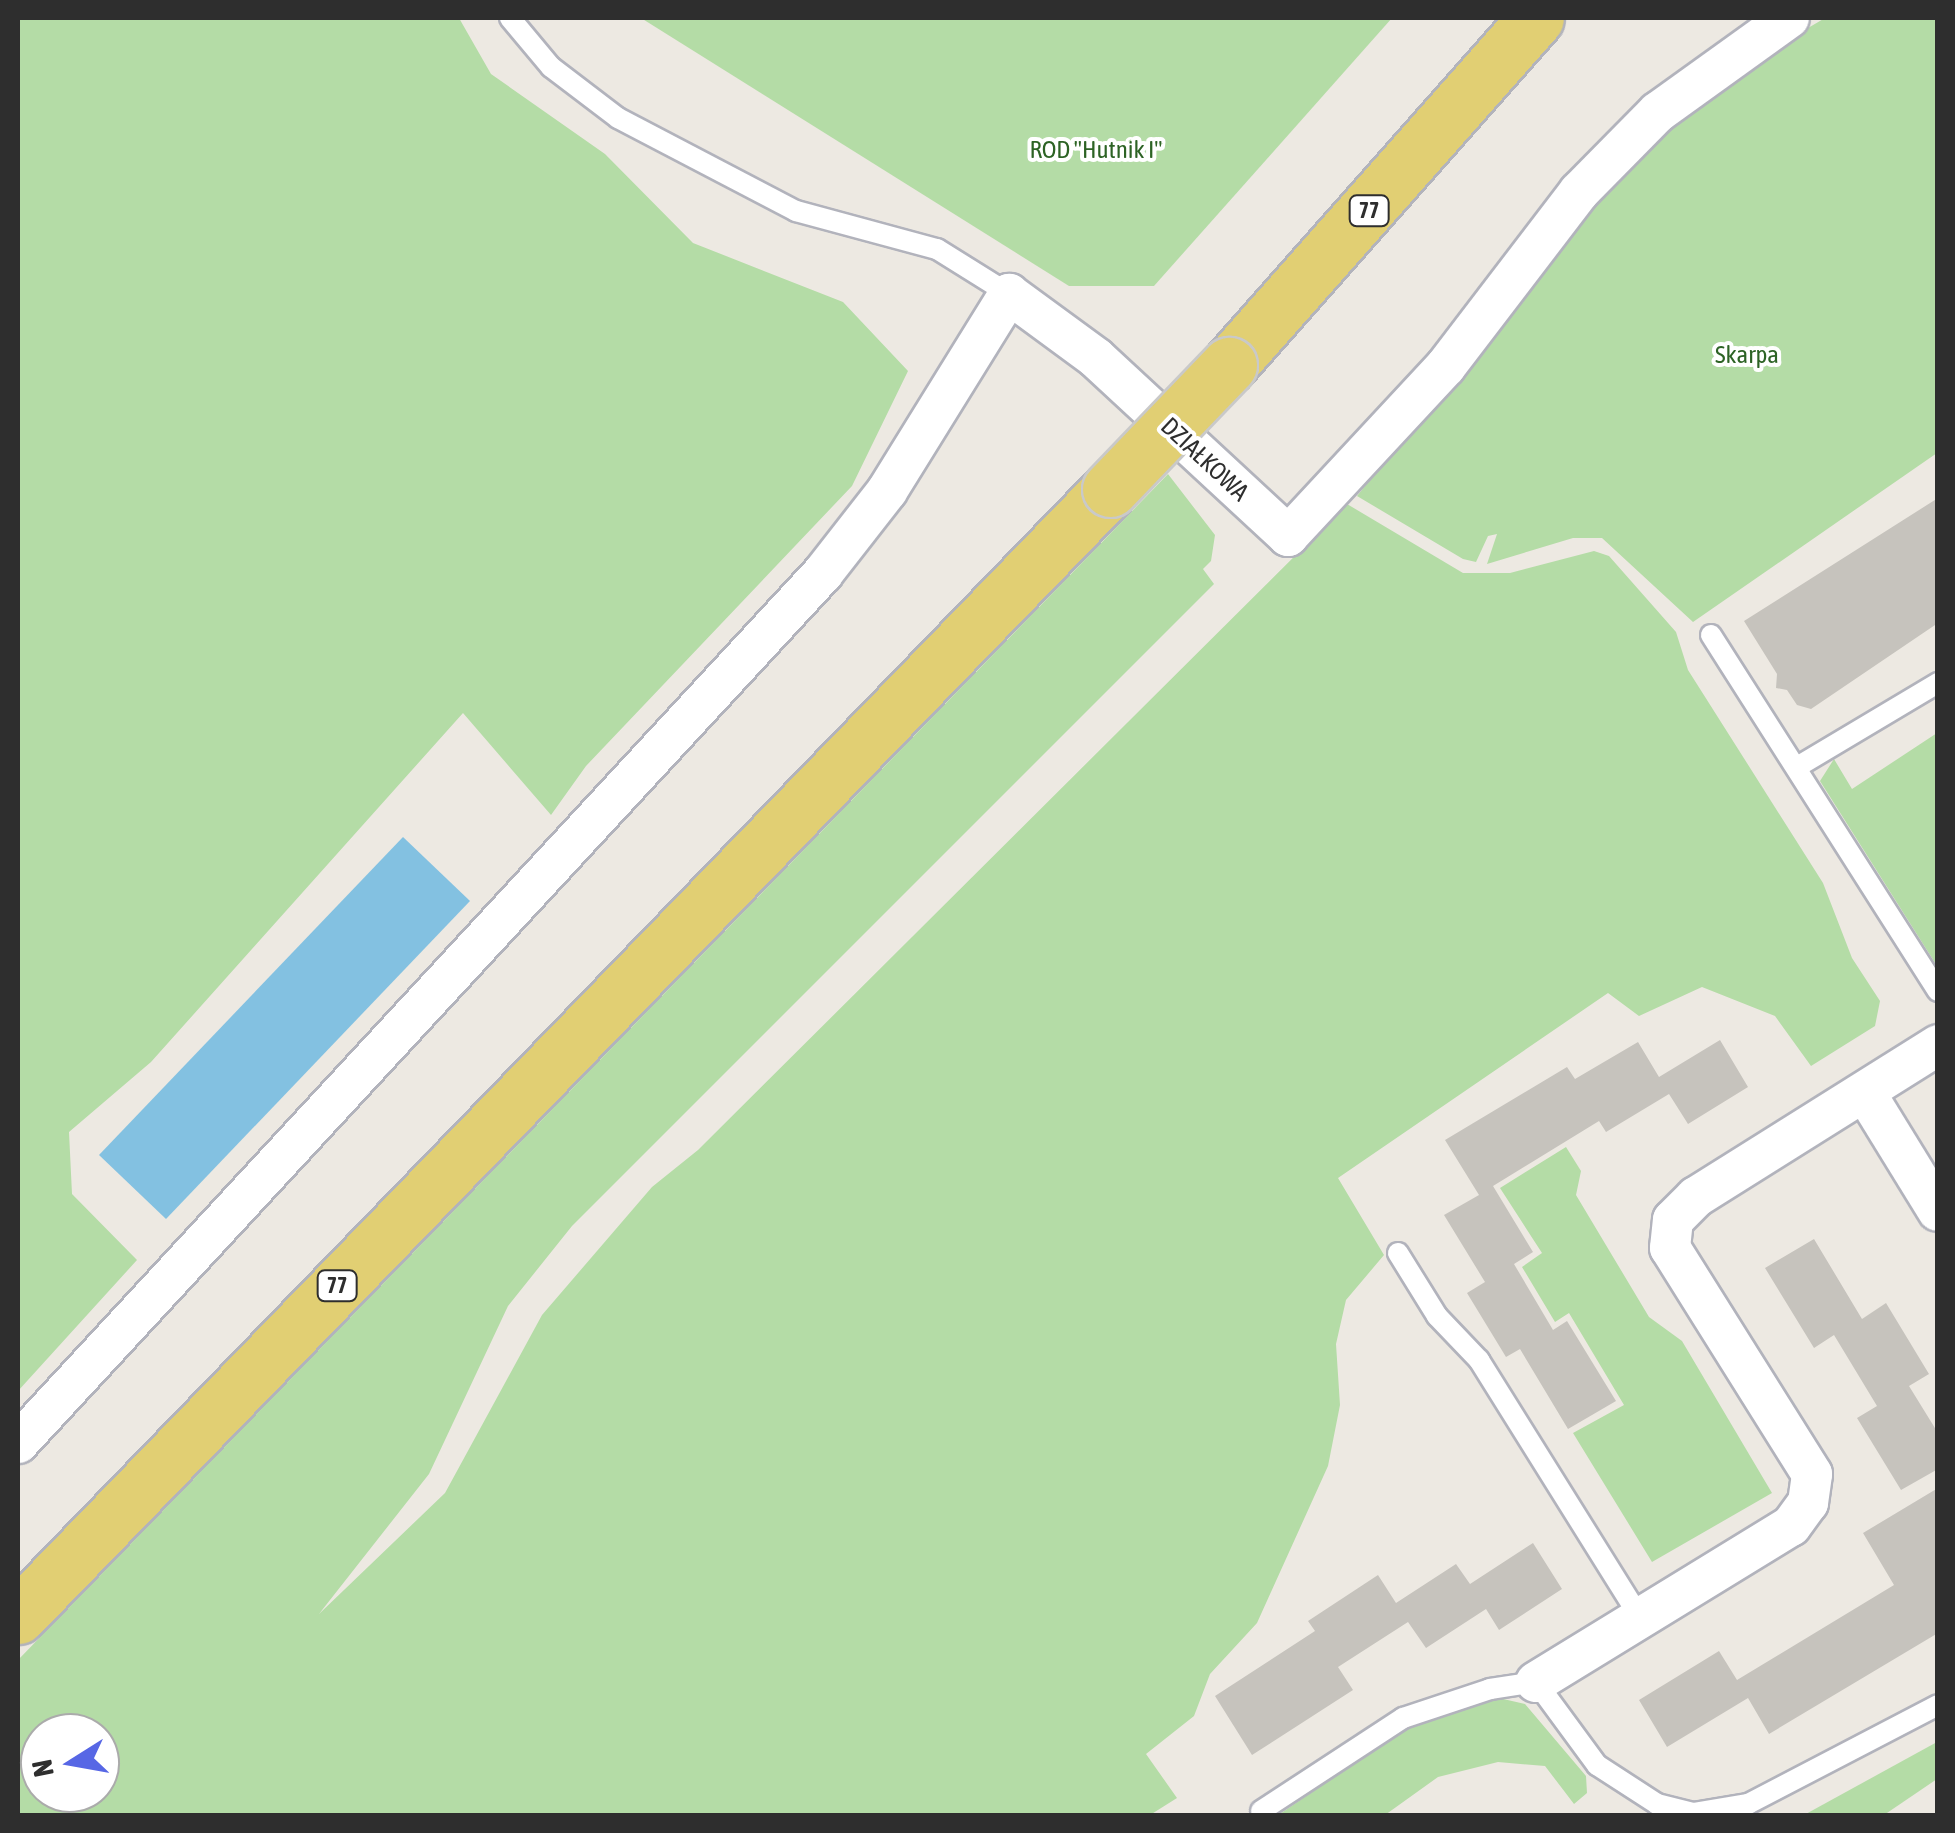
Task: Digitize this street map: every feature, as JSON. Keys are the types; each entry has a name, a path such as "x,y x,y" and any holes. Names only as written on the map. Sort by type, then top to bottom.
{"main road":[{"name":"77","path":"18,1616 1229,364 1536,18"}],"street":[{"name":"DZIAŁKOWA","path":"1009,294 1096,358 1288,536 1446,366 1580,192 1658,112 1789,18"},
{"path":"18,1443 822,573 887,491 1009,294"},
{"path":"1536,1682 1791,1526 1808,1503 1812,1474 1670,1248 1672,1220 1696,1197 1866,1094 1938,1045"},
{"path":"1866,1094 1938,1210"}],"lane":[{"name":"DZIAŁKOWA","path":"510,18 551,67 618,118 796,211 938,249 1009,294"},
{"path":"1711,635 1938,991"},
{"path":"1798,768 1938,683"},
{"path":"1398,1253 1437,1316 1479,1360 1640,1618"},
{"path":"1261,1812 1403,1718 1490,1689 1536,1682 1597,1765 1657,1804 1693,1813 1748,1804 1938,1705"}],"green space":[{"path":"18,18 459,18 491,74 605,154 693,243 843,302 908,371 852,486 586,766 551,815 463,713 151,1062 69,1132 72,1194 137,1260 18,1391"},
{"name":"ROD \"Hutnik I\"","path":"641,18 1392,18 1154,286 1069,286"},
{"name":"Skarpa","path":"1825,18 1937,18 1937,453 1693,622 1602,538 1573,538 1487,564 1497,534 1488,536 1476,562 1463,559 1357,496 1594,202 1654,140 1752,61"},
{"path":"1168,474 1215,535 1211,561 1203,569 1214,584 572,1226 508,1306 429,1474 319,1614 445,1493 542,1315 652,1187 698,1150 1347,504 1463,573 1510,573 1594,551 1609,556 1676,632 1688,670 1823,883 1852,958 1880,1001 1875,1026 1811,1066 1775,1016 1702,987 1639,1016 1608,993 1338,1178 1384,1255 1346,1300 1336,1344 1340,1405 1328,1466 1257,1623 1210,1674 1194,1716 1146,1754 1177,1798 1150,1815 18,1815 18,1660"},
{"path":"1937,733 1937,966 1820,781 1834,759 1852,789"},
{"path":"1566,1147 1581,1171 1576,1195 1649,1317 1682,1341 1772,1493 1652,1562 1573,1433 1624,1405 1569,1313 1555,1322 1522,1267 1542,1253 1500,1188"},
{"path":"1499,1698 1525,1704 1586,1776 1587,1793 1574,1804 1545,1766 1498,1762 1438,1777 1385,1815 1277,1816 1404,1729"},
{"path":"1937,1742 1937,1779 1884,1815 1804,1815"}],"water":[{"path":"403,837 470,901 166,1219 99,1155"}],"building":[{"path":"1938,498 1938,623 1811,709 1797,705 1787,690 1776,688 1777,674 1744,621"},
{"path":"1720,1040 1748,1087 1688,1124 1669,1094 1606,1132 1599,1121 1493,1186 1533,1252 1514,1264 1553,1330 1567,1321 1616,1401 1568,1429 1520,1349 1506,1357 1467,1293 1485,1282 1444,1215 1479,1195 1445,1140 1567,1067 1575,1079 1638,1042 1659,1077"},
{"path":"1814,1239 1862,1319 1886,1303 1929,1374 1909,1386 1938,1433 1938,1469 1901,1490 1857,1418 1877,1406 1834,1335 1814,1348 1765,1268"},
{"path":"1938,1488 1938,1633 1769,1734 1748,1698 1667,1747 1639,1700 1719,1651 1737,1680 1894,1585 1863,1533"},
{"path":"1533,1543 1562,1589 1499,1630 1486,1609 1426,1648 1408,1622 1338,1667 1353,1690 1252,1755 1215,1696 1315,1631 1308,1621 1378,1575 1396,1603 1456,1564 1470,1584"}]}
